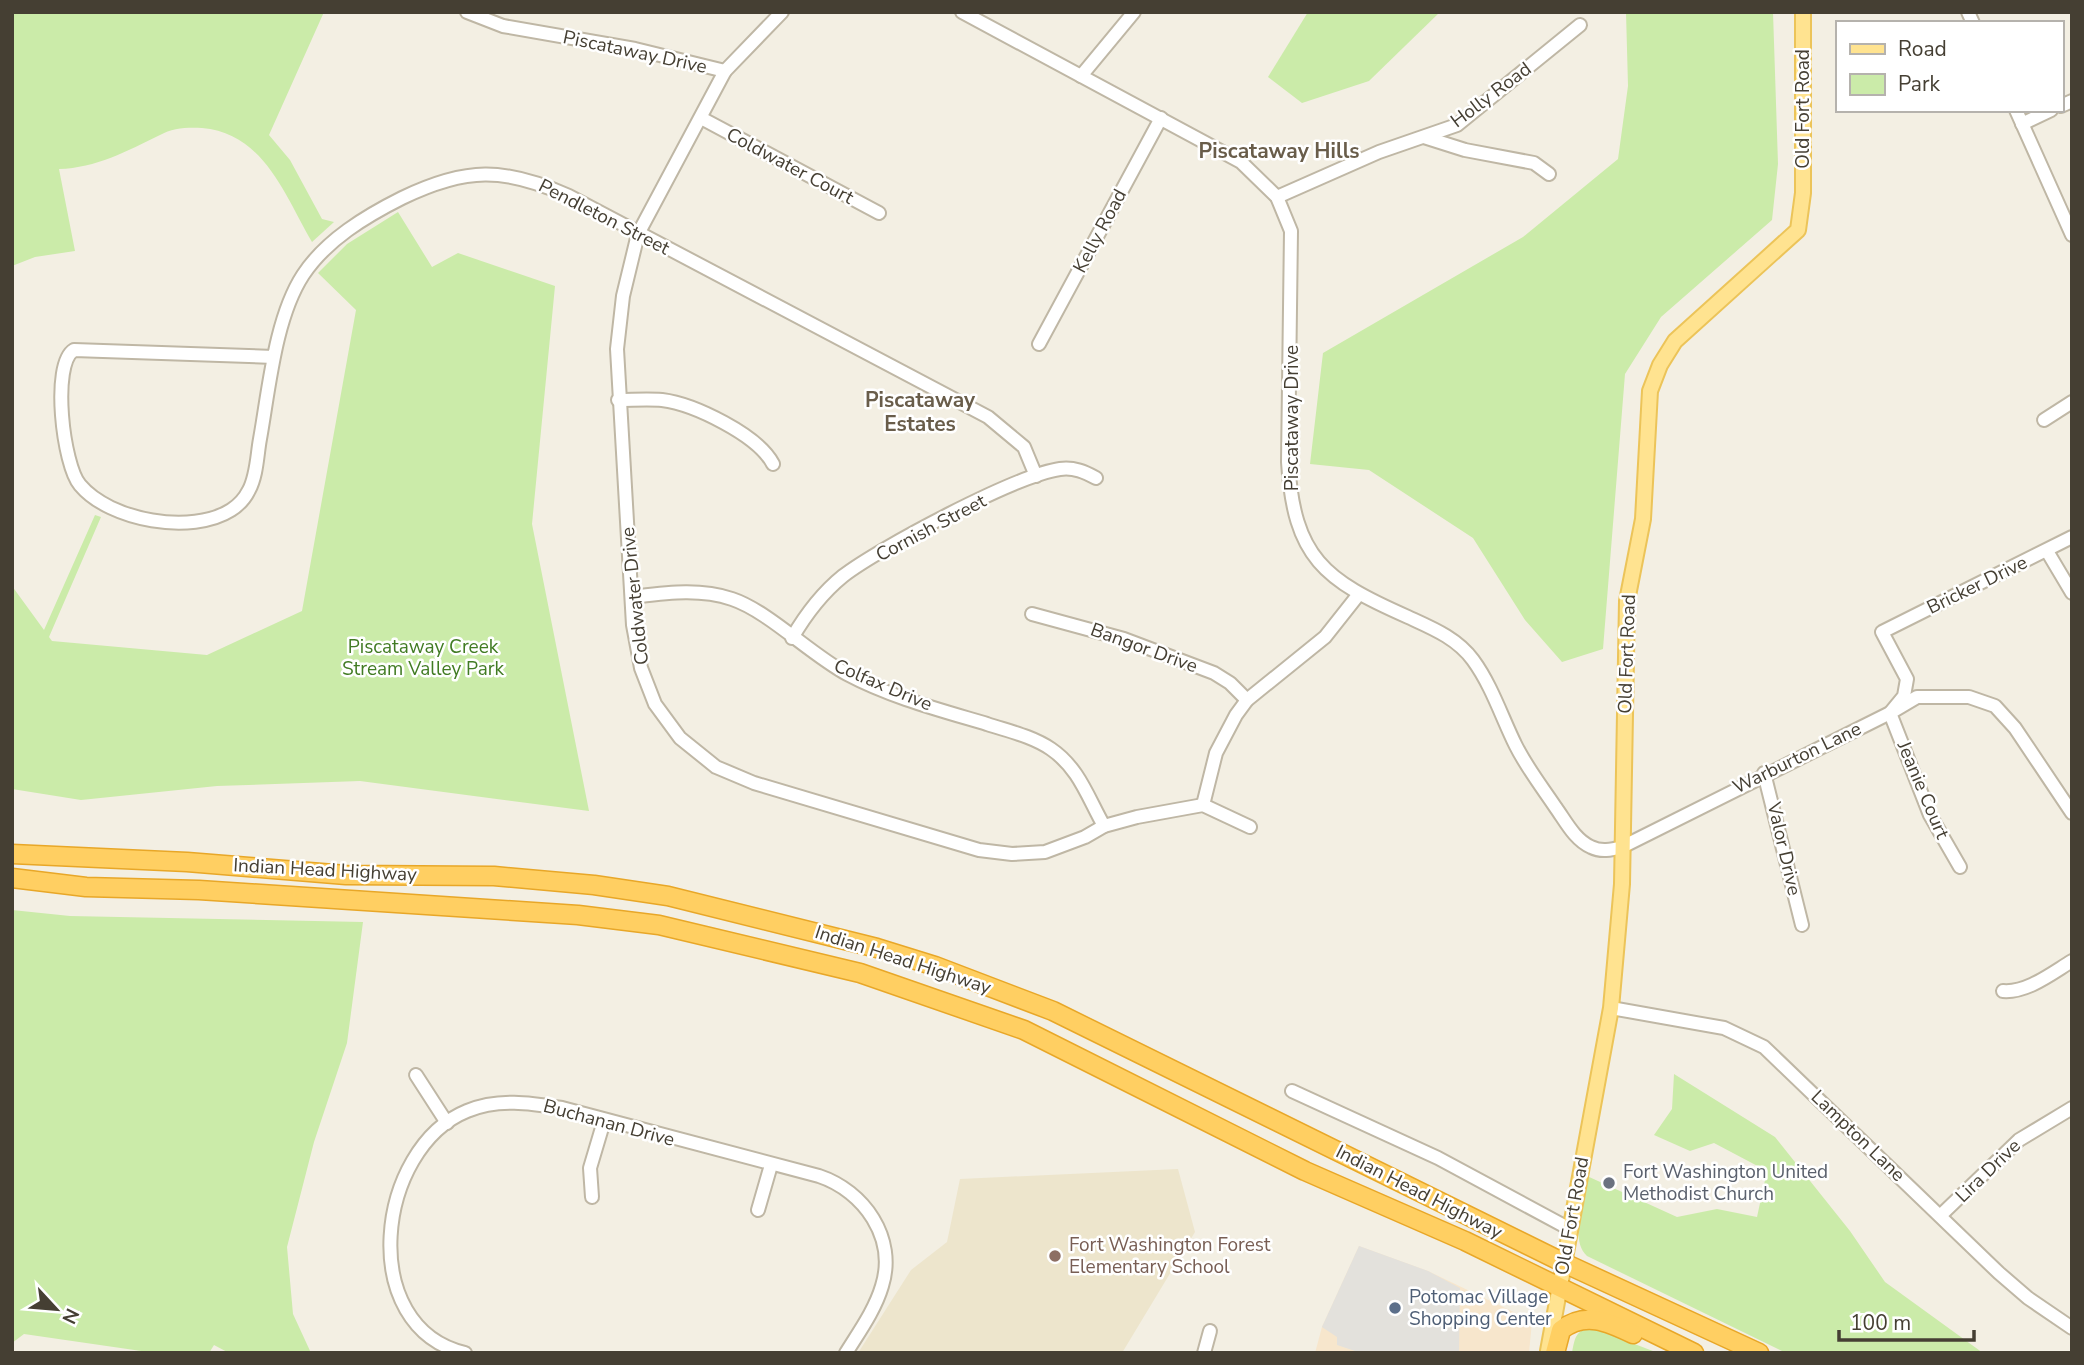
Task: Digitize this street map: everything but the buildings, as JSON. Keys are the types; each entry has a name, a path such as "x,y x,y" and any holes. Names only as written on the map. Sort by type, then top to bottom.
{"highway":[{"name":"Indian Head Highway","path":"12,854 187,862 346,875 494,876 594,885 682,899 877,948 935,966 1065,1017 1564,1263 1759,1353"},
{"name":"Indian Head Highway","path":"12,878 86,887 319,897 578,915 659,925 860,973 1024,1030 1305,1171 1560,1286 1694,1353"},
{"path":"1555,1353 1561,1330 1570,1323 1588,1318 1674,1353"}],"main road":[{"name":"Old Fort Road","path":"1548,1353 1568,1228 1611,1008 1621,921 1626,601 1643,519 1650,391 1660,365 1675,341 1798,230 1803,193 1803,12"}],"street":[{"name":"Piscataway Drive","path":"467,12 503,26 635,49 725,71 782,12"},
{"name":"Piscataway Drive","path":"962,12 1241,162 1277,197 1291,231 1289,462 1294,514 1310,552 1329,573 1359,594 1436,629 1466,652 1485,679 1527,766 1572,831 1582,842 1597,849 1622,847"},
{"path":"1081,76 1134,12"},
{"name":"Holly Road","path":"1277,197 1379,152 1457,125 1580,25"},
{"name":"Coldwater Drive","path":"725,71 638,234 619,319 618,400 636,648 655,704 669,727 691,749 727,772 754,783 979,850 1013,854 1045,852 1086,838 1104,827 1151,813 1203,805"},
{"path":"2017,112 2072,235"},
{"path":"2022,124 2047,112"},
{"name":"Coldwater Court","path":"701,118 879,213"},
{"name":"Kelly Road","path":"1039,344 1161,118"},
{"path":"1424,137 1465,150 1534,163 1549,174"},
{"name":"Pendleton Street","path":"274,357 74,350 64,360 62,378 65,434 73,476 90,495 110,507 168,523 188,525 222,515 240,503 249,490 274,357 295,288 325,250 370,216 442,180 474,173 522,178 569,196 988,417 1024,447 1036,476"},
{"path":"618,400 663,400 684,405 755,442 766,451 773,464"},
{"path":"2044,420 2072,402"},
{"name":"Cornish Street","path":"792,638 813,606 852,570 916,533 1036,476 1075,469 1096,478"},
{"name":"Bricker Drive","path":"1890,713 1904,696 1907,679 1882,632 2072,537"},
{"path":"2047,551 2072,593"},
{"name":"Colfax Drive","path":"632,597 689,592 722,596 745,604 821,658 872,685 1038,741 1066,761 1074,771 1104,827"},
{"path":"1250,827 1203,805 1216,753 1228,727 1247,701 1325,637 1359,594"},
{"name":"Bangor Drive","path":"1032,614 1124,639 1214,673 1230,683 1247,701"},
{"name":"Warburton Lane","path":"1622,847 1917,697 1969,697 1995,706 2015,728 2072,813"},
{"name":"Jeanie Court","path":"1890,713 1930,815 1960,867"},
{"name":"Valor Drive","path":"1764,773 1802,925"},
{"path":"2003,991 2011,992 2035,983 2072,961"},
{"name":"Lampton Lane","path":"1611,1008 1724,1028 1754,1041 1784,1064 1942,1214 2014,1287 2072,1328"},
{"path":"416,1075 447,1123"},
{"path":"1292,1091 1438,1158 1568,1228"},
{"name":"Buchanan Drive","path":"465,1353 437,1341 415,1324 397,1294 392,1274 394,1223 400,1188 426,1143 447,1123 475,1108 523,1101 562,1108 819,1177 844,1188 866,1207 874,1219 883,1244 885,1273 876,1303 846,1353"},
{"name":"Lira Drive","path":"1942,1214 2019,1140 2072,1108"},
{"path":"592,1197 590,1168 604,1121"},
{"path":"758,1210 771,1165"},
{"path":"1204,1353 1210,1331"}],"shaded area":[{"name":"Fort Washington Forest Elementary School","path":"1178,1169 1195,1232 1122,1353 858,1353 911,1270 947,1242 960,1179"},
{"name":"Potomac Village Shopping Center","path":"1359,1246 1428,1271 1532,1321 1529,1353 1315,1353 1322,1327"},
{"name":"Potomac Village Shopping Center","path":"1359,1246 1428,1271 1460,1288 1459,1353 1361,1353 1337,1345 1337,1337 1322,1327"}],"green space":[{"path":"12,12 324,12 269,135 290,160 322,219 334,222 312,242 282,187 257,154 242,141 223,132 180,128 99,162 59,169 75,251 35,257 12,266"},
{"path":"1308,12 1440,12 1369,81 1302,103 1268,77"},
{"path":"1626,12 1773,12 1778,164 1772,220 1661,317 1625,374 1603,649 1562,662 1525,620 1473,538 1369,470 1310,464 1323,353 1523,237 1618,159 1628,86"},
{"name":"Piscataway Creek Stream Valley Park","path":"398,212 432,267 458,253 555,286 532,524 589,811 360,781 217,786 81,800 12,789 12,586 44,630 95,515 101,517 49,637 52,641 207,655 302,611 356,310 318,273 347,244"},
{"path":"12,910 70,916 363,922 347,1043 314,1142 287,1247 293,1314 311,1353 229,1353 214,1345 209,1353 155,1353 24,1334 12,1343"},
{"path":"1674,1074 1775,1137 1850,1231 1885,1282 1983,1353 1786,1353 1587,1256 1579,1240 1578,1229 1587,1176 1677,1217 1717,1209 1757,1217 1767,1171 1714,1143 1690,1151 1654,1135 1672,1109"},
{"path":"1593,1328 1658,1353 1572,1353 1577,1335 1583,1330"}],"place":[{"name":"Fort Washington United Methodist Church","path":"1609,1183"},
{"name":"Fort Washington Forest Elementary School","path":"1055,1256"},
{"name":"Potomac Village Shopping Center","path":"1395,1308"}],"district":[{"name":"Piscataway Hills","path":"1279,151"},
{"name":"Piscataway Estates","path":"920,412"}]}
